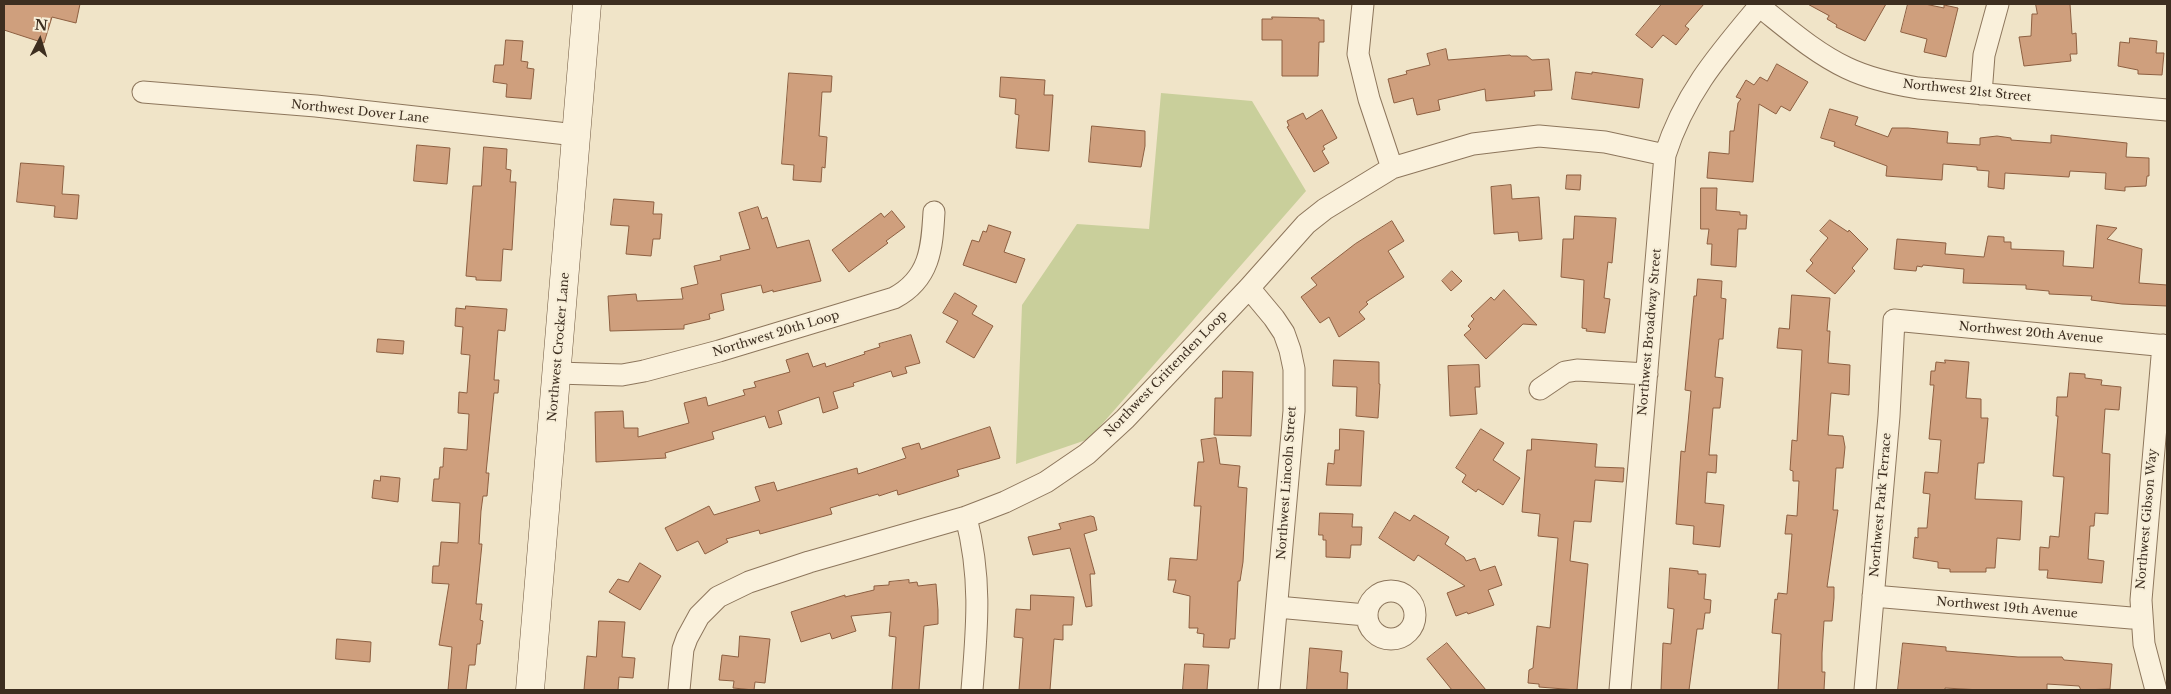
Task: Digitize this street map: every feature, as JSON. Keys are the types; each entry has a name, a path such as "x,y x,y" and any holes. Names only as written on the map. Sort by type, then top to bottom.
{"street":[{"name":"Northwest Crocker Lane","path":"530,690 587,4"},
{"path":"1363,4 1358,54 1369,99 1392,168"},
{"path":"1981,94 1984,55 1998,4"},
{"name":"Northwest 21st Street","path":"1760,5 1818,51 1848,69 1885,82 1910,87 2167,110"},
{"name":"Northwest Broadway Street","path":"1620,690 1665,154 1679,118 1699,81 1760,5"},
{"name":"Northwest Dover Lane","path":"143,92 316,106 576,135"},
{"name":"Northwest Crittenden Loop","path":"679,690 683,649 687,638 699,616 718,597 749,582 809,562 966,517 1006,502 1046,482 1087,454 1125,419 1250,288 1267,266 1311,220 1345,196 1392,168 1472,144 1539,136 1605,142 1665,154"},
{"name":"Northwest 20th Loop","path":"557,373 622,374 644,371 719,351 894,298 914,284 921,274 932,246 934,212"},
{"name":"Northwest Lincoln Street","path":"1250,288 1284,333 1294,369 1294,411 1269,690"},
{"name":"Northwest 20th Avenue","path":"1894,320 2165,346"},
{"name":"Northwest Park Terrace","path":"1865,690 1894,320"},
{"name":"Northwest Gibson Way","path":"2156,690 2144,644 2141,616 2145,538 2165,346"},
{"path":"1540,389 1565,372 1577,370 1647,374"},
{"path":"966,517 974,554 979,593 972,690"},
{"name":"Northwest 19th Avenue","path":"1873,596 2131,618 2141,616"},
{"path":"1277,607 1366,615"}],"green space":[{"path":"1161,93 1252,101 1306,191 1089,439 1016,464 1022,305 1077,224 1149,229"}],"building":[{"path":"4,4 80,4 76,23 52,17 44,43 4,30"},
{"path":"1662,4 1704,4 1685,26 1689,29 1676,45 1663,35 1652,48 1636,35"},
{"path":"1808,4 1886,4 1865,41 1836,27 1837,25 1827,19 1829,16"},
{"path":"1908,4 1925,4 1944,8 1944,5 1958,8 1946,57 1924,52 1927,39 1901,32"},
{"path":"2036,4 2070,4 2072,34 2076,33 2077,54 2070,54 2071,61 2024,66 2019,37 2031,36 2032,14 2037,14"},
{"path":"1272,17 1319,18 1319,20 1324,20 1324,42 1319,42 1318,76 1282,76 1282,40 1262,40 1262,19 1272,19"},
{"path":"2130,38 2157,41 2156,53 2164,53 2162,75 2138,74 2138,70 2118,66 2120,42 2129,43"},
{"path":"506,40 523,41 521,61 528,62 527,68 534,69 531,99 506,97 507,84 493,82 495,65 503,65"},
{"path":"1446,49 1448,60 1510,55 1527,56 1532,60 1549,59 1552,90 1534,91 1535,96 1486,101 1485,89 1438,100 1440,110 1417,115 1413,98 1394,103 1388,79 1407,74 1406,71 1430,65 1427,54"},
{"path":"1777,64 1808,82 1790,111 1781,106 1776,114 1759,104 1753,182 1707,178 1709,152 1729,154 1730,131 1734,131 1738,103 1741,99 1736,97 1746,80 1754,85 1760,77 1767,81"},
{"path":"1576,72 1592,74 1592,72 1643,79 1639,108 1572,99"},
{"path":"789,73 832,76 831,92 822,92 819,136 827,137 825,168 822,167 821,182 793,180 794,165 782,164"},
{"path":"1001,77 1045,80 1044,95 1053,95 1049,151 1016,148 1019,115 1015,114 1016,99 1000,97"},
{"path":"1830,109 1858,117 1855,125 1888,137 1892,128 1908,128 1948,132 1947,143 1980,145 1980,138 1997,136 2011,138 2011,140 2051,143 2051,135 2127,143 2126,157 2149,158 2149,176 2147,176 2146,186 2125,187 2125,191 2105,189 2106,173 2070,171 2069,177 2005,173 2004,189 1988,187 1989,171 1977,170 1977,167 1943,164 1942,180 1886,176 1887,166 1834,146 1835,142 1821,138"},
{"path":"1322,110 1337,138 1323,146 1325,149 1322,151 1329,163 1314,172 1287,127 1289,126 1287,121 1303,113 1306,119"},
{"path":"1092,126 1145,131 1145,146 1141,167 1089,162"},
{"path":"417,145 450,148 447,184 414,181"},
{"path":"484,147 507,149 506,169 511,170 510,182 516,182 512,250 503,249 501,281 476,280 476,277 466,276 473,186 481,186"},
{"path":"21,163 64,166 62,194 79,195 77,219 54,217 55,206 17,202"},
{"path":"1567,175 1581,175 1580,190 1566,189"},
{"path":"1511,185 1512,199 1539,197 1542,239 1519,241 1518,232 1494,234 1491,187"},
{"path":"1701,188 1717,188 1716,210 1740,212 1740,215 1747,215 1746,229 1738,229 1736,267 1711,265 1712,244 1707,244 1709,229 1701,229"},
{"path":"614,199 654,202 653,214 662,214 660,239 653,239 651,256 626,254 629,226 611,225"},
{"path":"758,207 762,219 767,217 777,248 809,240 821,281 773,292 773,290 763,293 761,285 721,294 724,310 709,314 710,319 684,325 684,329 610,331 608,296 636,294 637,301 683,299 681,288 698,284 694,266 721,260 720,256 750,249 739,213"},
{"path":"892,211 905,227 886,241 888,243 849,272 832,250 881,213 884,217"},
{"path":"1575,216 1616,218 1612,263 1608,262 1604,298 1610,299 1605,333 1586,331 1587,329 1582,328 1584,280 1561,277 1563,239 1573,239"},
{"path":"1830,220 1848,232 1849,230 1868,249 1852,268 1855,271 1835,294 1806,271 1813,263 1810,260 1828,238 1820,231"},
{"path":"1392,221 1404,241 1388,251 1404,277 1366,302 1368,304 1359,312 1365,319 1339,337 1329,317 1320,323 1301,297 1317,285 1311,278 1355,244"},
{"path":"989,225 1011,232 1004,252 1025,259 1016,283 963,265 972,240 979,242 983,231 986,232"},
{"path":"2097,225 2117,228 2107,239 2142,249 2139,283 2167,285 2167,306 2122,304 2091,300 2092,296 2049,294 2049,291 2026,289 2026,285 1963,283 1964,269 1923,265 1922,267 1917,266 1916,271 1894,269 1897,239 1946,243 1945,254 1984,257 1988,236 2004,237 2004,242 2011,242 2011,249 2064,251 2063,266 2093,268"},
{"path":"1452,271 1462,281 1451,291 1442,281"},
{"path":"1698,279 1722,281 1721,298 1726,299 1723,339 1719,339 1715,377 1723,378 1720,408 1713,408 1709,455 1717,455 1716,473 1707,472 1705,503 1724,505 1720,547 1693,544 1694,526 1676,524 1681,451 1685,452 1691,391 1685,390 1694,296 1696,296"},
{"path":"1504,290 1537,325 1523,324 1486,359 1464,335 1471,329 1468,326 1474,319 1471,316 1491,297 1494,300"},
{"path":"955,293 977,306 972,314 993,326 974,358 946,342 958,321 943,313"},
{"path":"1792,295 1830,298 1827,331 1830,331 1828,363 1850,365 1849,395 1831,393 1828,435 1843,436 1845,447 1843,468 1836,468 1833,510 1838,510 1827,587 1834,587 1834,598 1832,621 1824,621 1822,672 1825,672 1824,690 1778,690 1781,634 1772,633 1775,599 1777,600 1778,593 1787,594 1792,534 1785,534 1787,515 1797,516 1799,481 1793,481 1793,471 1790,470 1792,440 1797,441 1802,350 1777,348 1779,328 1789,329"},
{"path":"466,306 507,309 505,331 498,330 494,380 499,380 498,393 494,393 486,473 489,473 487,496 483,496 481,511 479,544 482,544 476,604 482,604 480,620 483,621 480,644 477,644 475,665 469,665 466,690 448,690 452,647 439,645 449,584 432,583 433,566 439,566 441,542 458,543 460,503 432,501 434,479 439,479 440,467 443,467 444,448 467,450 469,414 458,413 459,392 467,393 470,355 461,354 463,327 455,326 456,308 465,309"},
{"path":"911,335 920,363 905,367 907,373 893,377 891,371 853,383 854,386 833,392 838,408 823,413 819,397 778,411 782,424 769,428 765,416 712,432 714,439 665,453 666,458 596,462 595,412 623,411 624,428 638,428 638,437 689,423 684,403 706,397 708,406 745,395 743,390 756,387 754,382 790,372 786,360 808,353 813,367 825,363 826,367 865,354 864,352 880,347 879,344"},
{"path":"378,339 404,341 403,354 377,352"},
{"path":"1334,360 1379,362 1378,418 1356,416 1357,387 1333,386"},
{"path":"1945,360 1969,362 1966,398 1981,399 1981,418 1988,418 1984,463 1978,463 1975,499 2022,501 2020,540 1997,538 1995,568 1986,568 1986,572 1950,572 1950,569 1938,568 1938,562 1913,558 1915,537 1918,538 1918,528 1927,528 1930,494 1923,493 1925,472 1938,473 1941,440 1929,439 1934,385 1930,385 1931,371 1935,371 1936,362 1945,363"},
{"path":"1479,365 1480,387 1475,387 1477,414 1450,416 1448,366"},
{"path":"1223,371 1253,372 1251,436 1214,435 1215,398 1222,398"},
{"path":"2070,373 2085,374 2085,378 2102,380 2101,385 2121,387 2119,410 2105,409 2102,453 2110,454 2108,514 2095,513 2094,526 2090,526 2088,559 2104,561 2102,583 2047,578 2048,570 2039,570 2040,547 2049,548 2050,536 2059,537 2064,477 2053,476 2058,416 2056,416 2057,397 2067,397"},
{"path":"990,427 1000,458 957,470 959,476 898,495 897,490 879,496 878,494 830,508 832,514 760,534 759,530 726,539 728,542 705,554 698,541 677,551 665,528 709,506 714,515 760,501 755,487 774,482 777,491 857,468 858,474 906,458 902,448 919,443 921,449"},
{"path":"1340,429 1364,431 1361,486 1326,485 1328,463 1334,464 1335,450 1339,450"},
{"path":"1481,429 1504,443 1493,460 1520,478 1503,505 1478,489 1476,492 1462,482 1466,475 1456,468"},
{"path":"1216,438 1220,464 1240,466 1238,487 1247,488 1243,562 1240,581 1238,581 1235,639 1230,639 1229,648 1203,647 1204,634 1197,633 1198,628 1189,628 1190,596 1173,592 1176,580 1168,580 1170,558 1197,560 1201,506 1194,506 1198,462 1204,462 1201,440"},
{"path":"1532,439 1597,444 1595,467 1624,468 1623,482 1595,480 1591,522 1574,521 1570,561 1588,564 1577,690 1539,687 1539,684 1528,683 1529,670 1533,668 1537,626 1550,628 1558,538 1538,536 1540,514 1522,512 1527,450 1531,450"},
{"path":"381,476 400,478 398,502 372,498 374,480 380,481"},
{"path":"1395,512 1410,521 1414,515 1449,537 1445,544 1464,557 1466,561 1475,558 1480,571 1495,566 1502,585 1488,590 1494,605 1456,616 1447,593 1465,586 1418,555 1414,561 1379,538"},
{"path":"1320,513 1353,514 1352,527 1362,527 1361,545 1351,545 1350,558 1326,557 1326,540 1323,540 1323,535 1319,535"},
{"path":"1091,516 1094,517 1097,530 1084,534 1095,574 1090,574 1092,606 1086,607 1070,548 1033,555 1028,537 1061,529 1059,524"},
{"path":"640,563 661,576 640,610 609,592 618,579 628,582"},
{"path":"1670,568 1698,571 1698,574 1706,574 1704,599 1711,600 1710,613 1705,613 1703,629 1697,629 1689,690 1661,690 1663,643 1671,644 1674,609 1668,608"},
{"path":"909,580 909,583 917,582 918,586 936,584 938,624 924,626 919,690 892,690 896,637 889,636 891,612 851,616 856,631 832,639 830,633 801,642 791,612 845,595 845,597 874,590 874,586 889,585 889,582"},
{"path":"1031,595 1074,597 1072,625 1063,625 1063,640 1054,639 1050,690 1019,690 1023,638 1014,637 1016,609 1030,610"},
{"path":"599,621 625,622 622,657 635,658 633,678 619,677 618,690 584,690 587,656 596,657"},
{"path":"740,636 770,639 765,683 755,682 754,690 733,688 734,681 719,680 722,655 738,657"},
{"path":"337,639 371,642 370,662 336,659"},
{"path":"1447,643 1486,690 1452,690 1427,659"},
{"path":"1903,643 1946,647 1946,651 2018,657 2062,657 2064,660 2112,664 2110,689 2081,690 2079,686 2047,684 2047,690 1945,688 1945,690 1898,690"},
{"path":"1310,648 1342,651 1340,672 1348,673 1347,690 1307,690"},
{"path":"1185,664 1209,665 1207,690 1183,690"}]}
